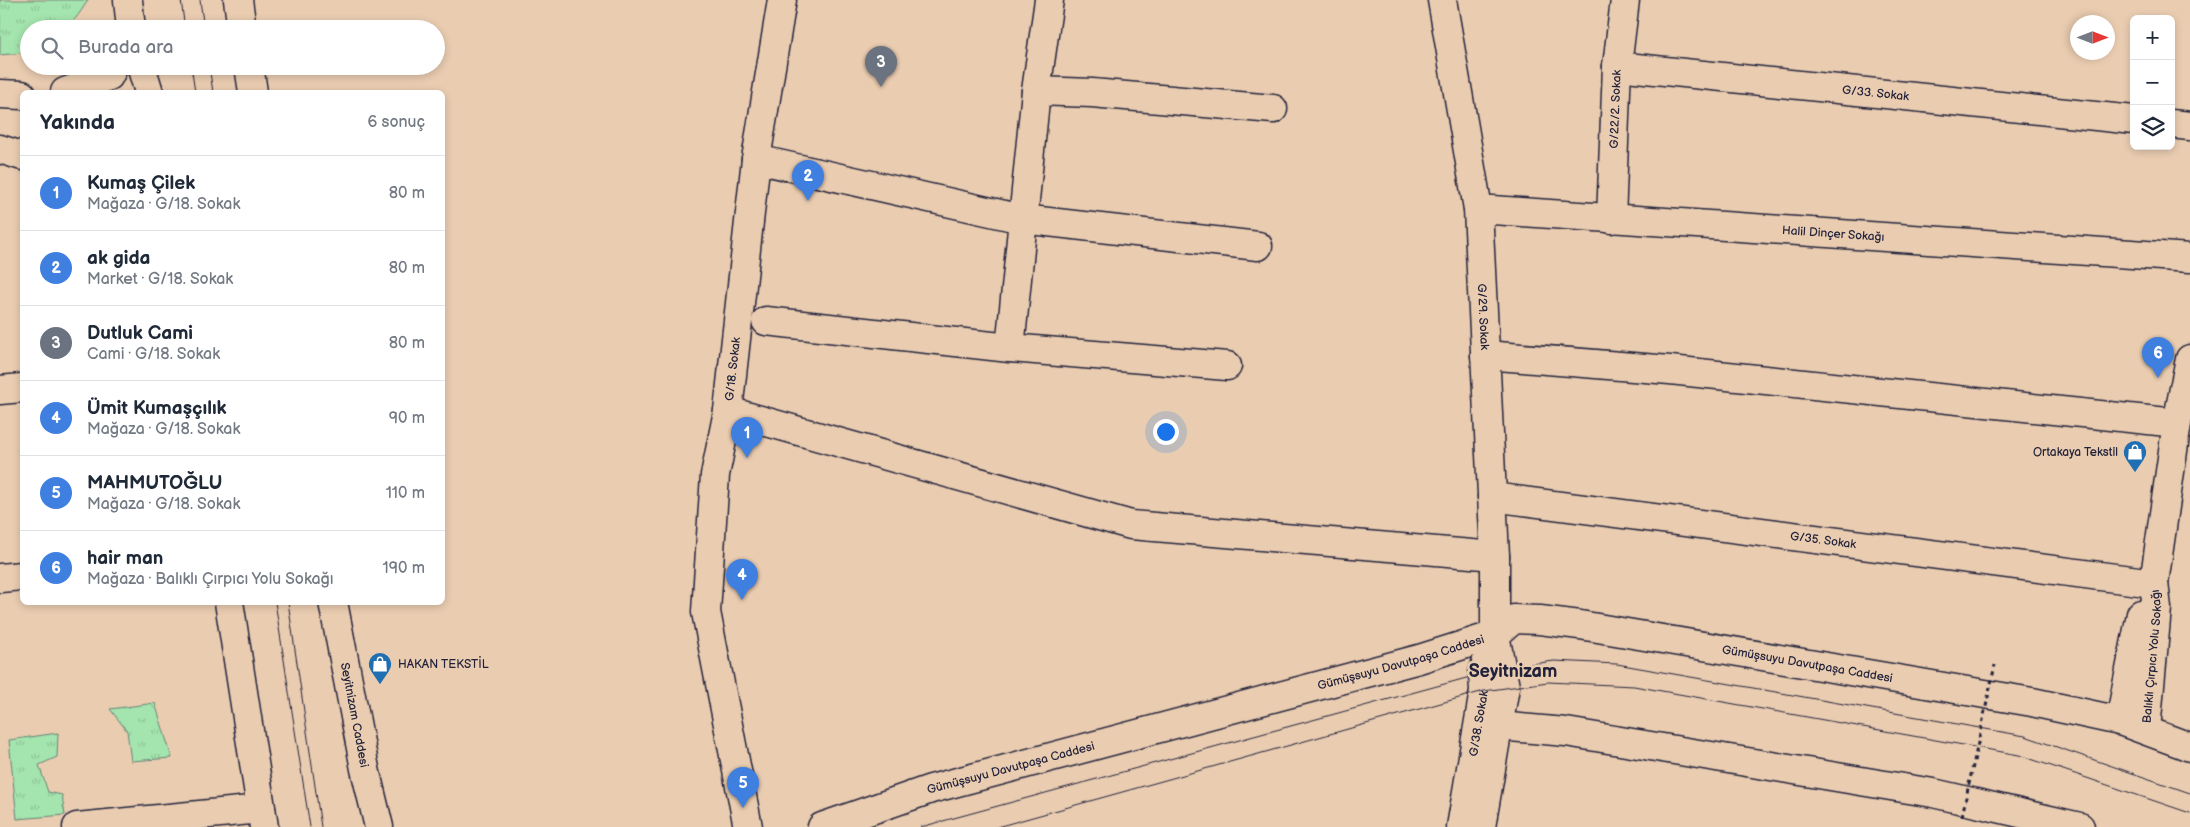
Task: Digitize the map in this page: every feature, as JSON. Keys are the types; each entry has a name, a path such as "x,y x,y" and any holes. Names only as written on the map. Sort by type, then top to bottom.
{"street":[{"path":"128,0 130,20"},
{"path":"238,0 241,20"},
{"name":"G/18. Sokak","path":"748,827 706,612 715,475 728,411 756,159 782,0"},
{"path":"1010,348 1036,90 1049,0"},
{"name":"G/29. Sokak","path":"1442,0 1478,209 1495,556 1495,635"},
{"name":"G/22/2. Sokak","path":"1611,219 1617,66 1624,0"},
{"name":"G/33. Sokak","path":"1617,66 2130,120"},
{"path":"70,90 110,75"},
{"path":"144,75 148,90"},
{"path":"250,75 253,90"},
{"path":"1036,90 1273,109"},
{"path":"0,94 20,95"},
{"path":"2175,124 2190,126"},
{"path":"0,149 20,155"},
{"path":"756,159 1022,219 1258,246"},
{"name":"Halil Dinçer Sokağı","path":"1478,209 2190,258"},
{"path":"766,321 1010,348 1227,366"},
{"path":"1486,355 1670,370 2177,423"},
{"name":"Balıklı Çırpıcı Yolu Sokağı","path":"2146,730 2157,608 2154,583 2177,423 2190,359"},
{"path":"0,390 20,388"},
{"path":"728,411 1131,525 1495,556"},
{"name":"G/35. Sokak","path":"1492,497 2154,583"},
{"path":"0,578 20,576"},
{"name":"Balıklı Çırpıcı Yolu Sokağı","path":"2120,721 2143,604 2154,583"},
{"path":"77,827 263,818 228,605"},
{"name":"Seyitnizam Caddesi","path":"334,605 365,769 379,827"},
{"name":"Gümüşsuyu Davutpaşa Caddesi","path":"822,827 932,789 1409,661 1495,635 1514,619 1580,625 2032,702 2120,721 2190,747"},
{"name":"G/38. Sokak","path":"1481,827 1505,687 1495,635"},
{"name":"G/38. Sokak","path":"1462,827 1484,691 1482,673 1495,635"},
{"path":"1498,726 1576,734 1933,793 2080,827"}],"path":[{"path":"1962,816 1995,665"}],"green space":[{"path":"0,0 88,0 73,20 20,20 20,53 0,55"},
{"path":"155,703 172,758 131,761 127,731 110,709"},
{"path":"58,733 57,757 39,765 48,792 62,795 65,815 17,819 9,740"}],"tram line":[{"path":"181,0 184,20"},
{"path":"200,0 203,20"},
{"path":"192,75 195,90"},
{"path":"210,75 213,90"},
{"path":"275,605 310,827"},
{"path":"288,605 321,827"},
{"path":"921,827 1503,668 1554,661 1617,664 2025,736 2190,793"},
{"path":"997,827 1484,691 1548,682 1634,686 2019,755 2190,813"}],"place":[{"name":"Dutluk Cami","path":"881,87"},
{"name":"ak gida","path":"808,201"},
{"name":"hair man","path":"2158,378"},
{"name":"Kumaş Çilek","path":"747,458"},
{"name":"Ortakaya Tekstil","path":"2135,473"},
{"name":"Ümit Kumaşçılık","path":"742,600"},
{"name":"HAKAN TEKSTİL","path":"380,685"},
{"name":"MAHMUTOĞLU","path":"743,808"}],"district":[{"name":"Seyitnizam","path":"1513,671"}]}
